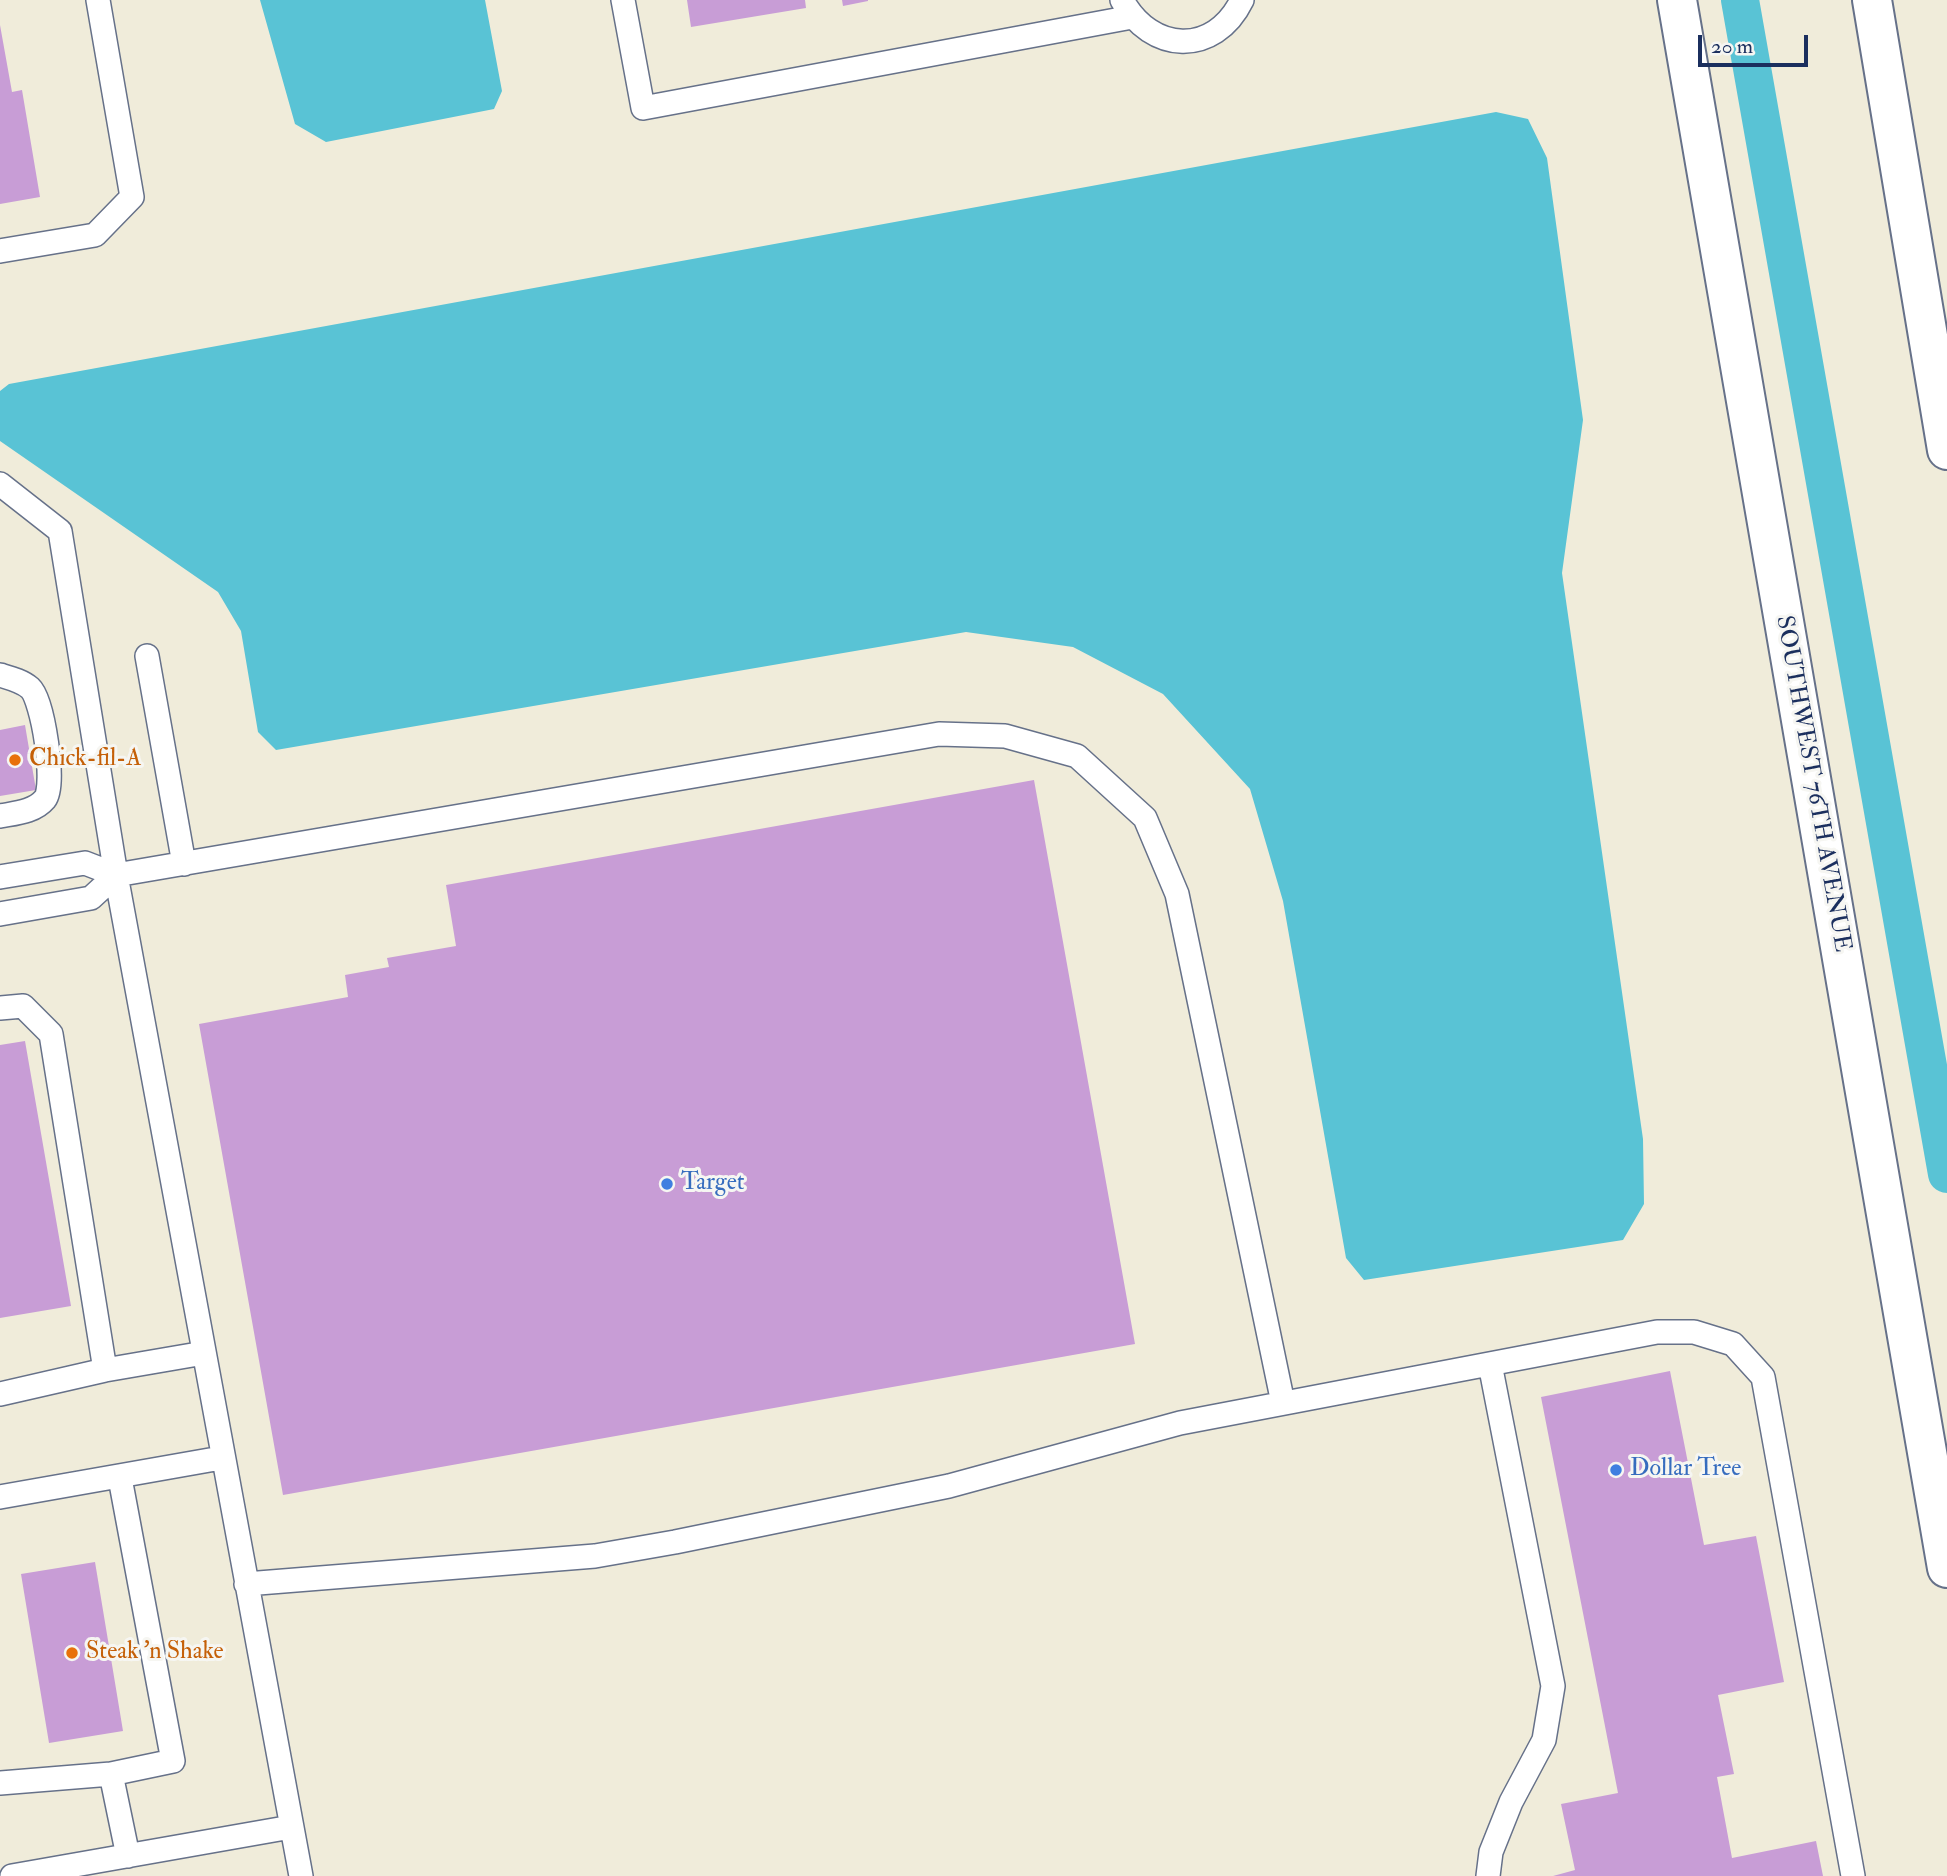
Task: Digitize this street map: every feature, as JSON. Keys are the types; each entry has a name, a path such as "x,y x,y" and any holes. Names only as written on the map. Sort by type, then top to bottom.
{"street":[{"name":"SOUTHWEST 76TH AVENUE","path":"1677,0 1947,1568"},
{"path":"1872,0 1947,450"}],"lane":[{"path":"0,251 95,235 132,197 98,0"},
{"path":"623,0 643,108 1127,9 1146,31 1164,39 1184,42 1204,38 1222,29 1235,14 1242,0"},
{"path":"0,484 60,531 116,875 221,1458 301,1876"},
{"path":"147,656 184,864"},
{"path":"0,675 31,689 39,703 51,776 49,793 44,801 29,811 0,816"},
{"path":"0,877 85,863 116,875 939,734 1005,736 1077,756 1145,818 1177,894 1283,1403"},
{"path":"0,914 91,898 116,875"},
{"path":"0,1008 23,1006 51,1034 105,1370"},
{"path":"246,1584 595,1556 900,1498 1180,1423 1657,1332 1694,1332 1732,1345 1763,1377 1853,1876"},
{"path":"0,1394 105,1370 204,1353"},
{"path":"1488,1876 1491,1852 1511,1802 1545,1740 1553,1686 1490,1364"},
{"path":"0,1497 120,1478 221,1458"},
{"path":"0,1783 111,1774 173,1761 120,1478"},
{"path":"111,1774 128,1856"},
{"path":"12,1876 95,1869 128,1856 291,1827"}],"water":[{"path":"260,0 485,0 502,91 494,109 326,142 295,124"},
{"path":"1496,112 1528,119 1547,158 1583,420 1562,573 1643,1139 1644,1204 1623,1240 1364,1280 1346,1258 1283,901 1250,789 1163,694 1073,647 966,632 276,750 258,732 241,631 218,592 0,441 0,391 9,384"}],"building":[{"path":"687,0 805,0 806,8 691,27"},
{"path":"842,0 868,0 868,1 843,6"},
{"path":"0,25 12,92 22,90 40,197 0,204"},
{"name":"Chick-fil-A","path":"25,725 36,790 0,796 0,730"},
{"name":"Target","path":"1034,780 1135,1344 283,1495 199,1024 348,997 345,975 389,967 387,958 456,946 446,885"},
{"path":"25,1041 71,1306 0,1318 0,1045"},
{"path":"1670,1371 1704,1545 1756,1536 1784,1682 1718,1695 1734,1774 1717,1777 1732,1858 1816,1841 1823,1876 1553,1876 1575,1870 1561,1804 1618,1793 1541,1397"},
{"name":"Steak 'n Shake","path":"95,1562 123,1731 49,1743 21,1574"}],"waterway":[{"path":"1740,0 1947,1174"}],"place":[{"name":"Chick-fil-A","path":"15,760"},
{"name":"Target","path":"667,1184"},
{"name":"Dollar Tree","path":"1616,1470"},
{"name":"Steak 'n Shake","path":"72,1653"}]}
